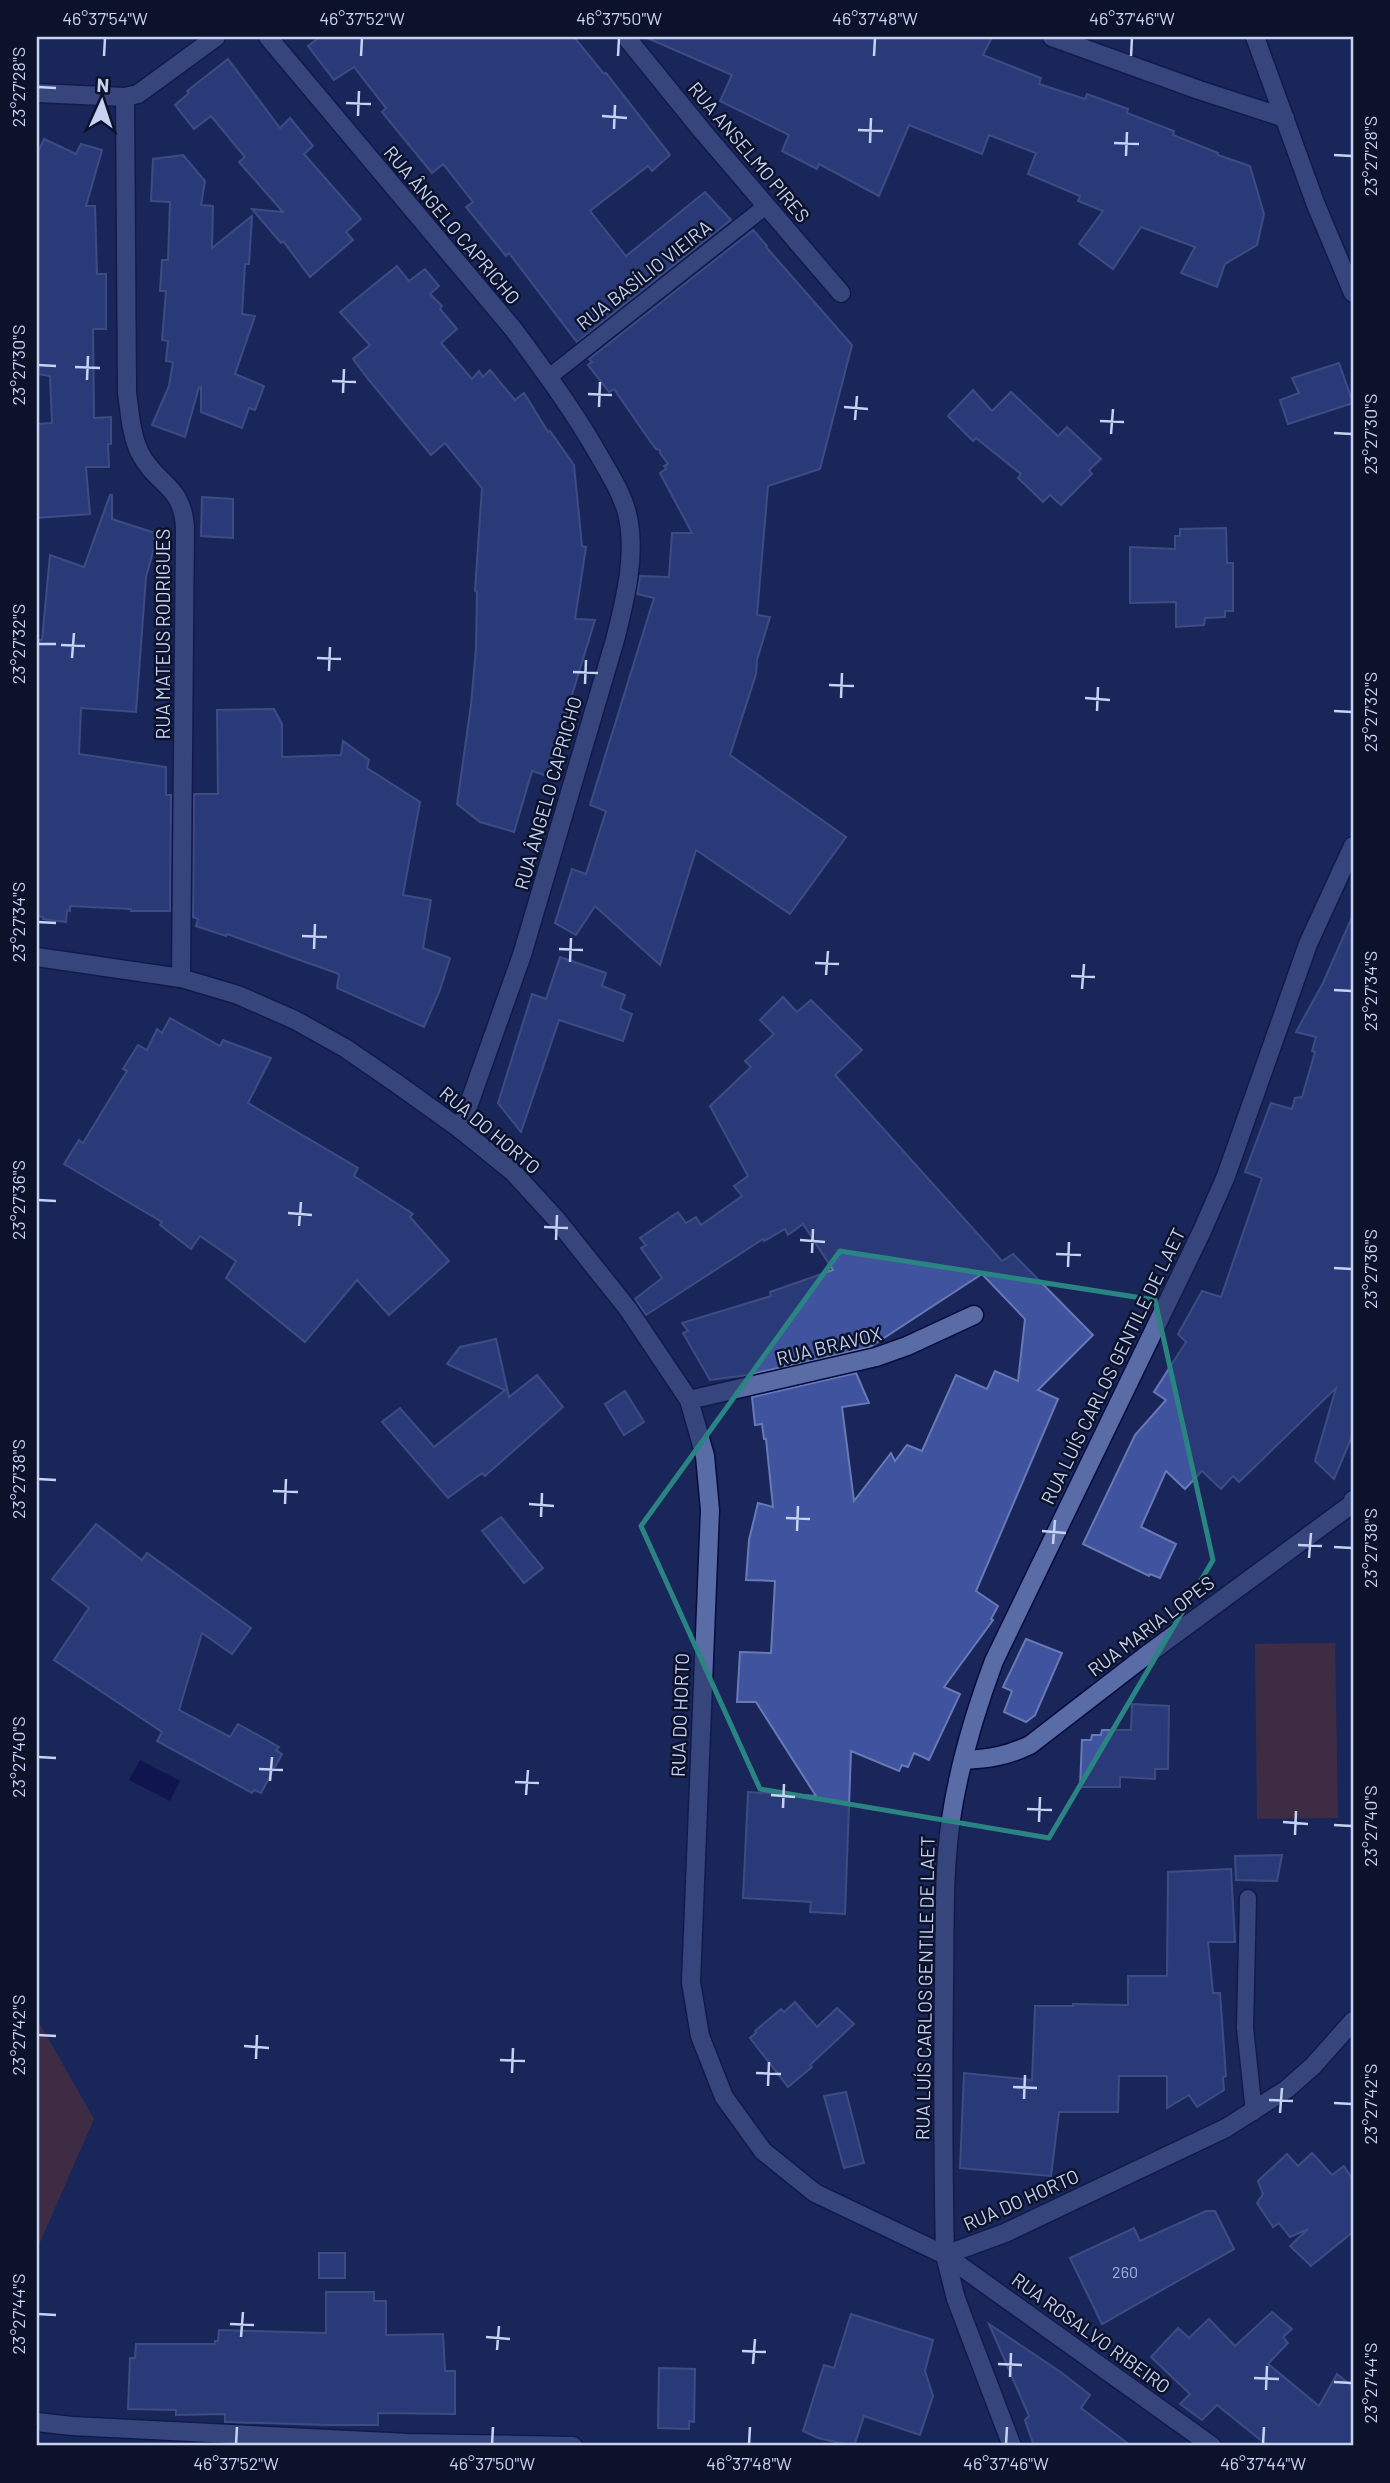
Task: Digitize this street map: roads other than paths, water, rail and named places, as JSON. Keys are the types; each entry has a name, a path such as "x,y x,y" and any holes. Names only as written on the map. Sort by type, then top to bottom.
{"street":[{"path":"37,93 125,97 148,89 216,37"},
{"name":"RUA ÂNGELO CAPRICHO","path":"268,37 514,330 549,377 617,487 627,513 630,537 628,577 614,640 526,942 460,1129"},
{"name":"RUA ANSELMO PIRES","path":"626,37 841,293"},
{"path":"1052,37 1285,118"},
{"path":"1255,37 1316,205 1353,293"},
{"name":"RUA MATEUS RODRIGUES","path":"125,97 127,393 131,426 139,452 150,470 181,501 186,527 181,978"},
{"name":"RUA LUÍS CARLOS GENTILE DE LAET","path":"1012,2446 956,2299 945,2255 942,2143 946,1882 951,1820 963,1760 976,1709 994,1661 1226,1176 1308,944 1353,846"},
{"name":"RUA DO HORTO","path":"37,957 181,978 238,995 296,1020 345,1048 460,1129 513,1172 557,1220 628,1309 689,1400 705,1456 710,1510 691,1982 700,2036 724,2097 763,2151 815,2193 945,2255 1005,2233 1197,2143 1254,2112 1313,2066 1353,2021"},
{"name":"RUA BRAVOX","path":"689,1400 876,1357 907,1346 974,1315"},
{"name":"RUA MARIA LOPES","path":"963,1760 993,1759 1030,1745 1155,1648 1353,1504"},
{"name":"RUA ROSALVO RIBEIRO","path":"945,2255 1213,2446"},
{"path":"37,2422 408,2445 572,2446"}],"lane":[{"name":"RUA BASÍLIO VIEIRA","path":"549,377 766,206"},
{"path":"1248,1898 1245,2028 1254,2112"}]}
